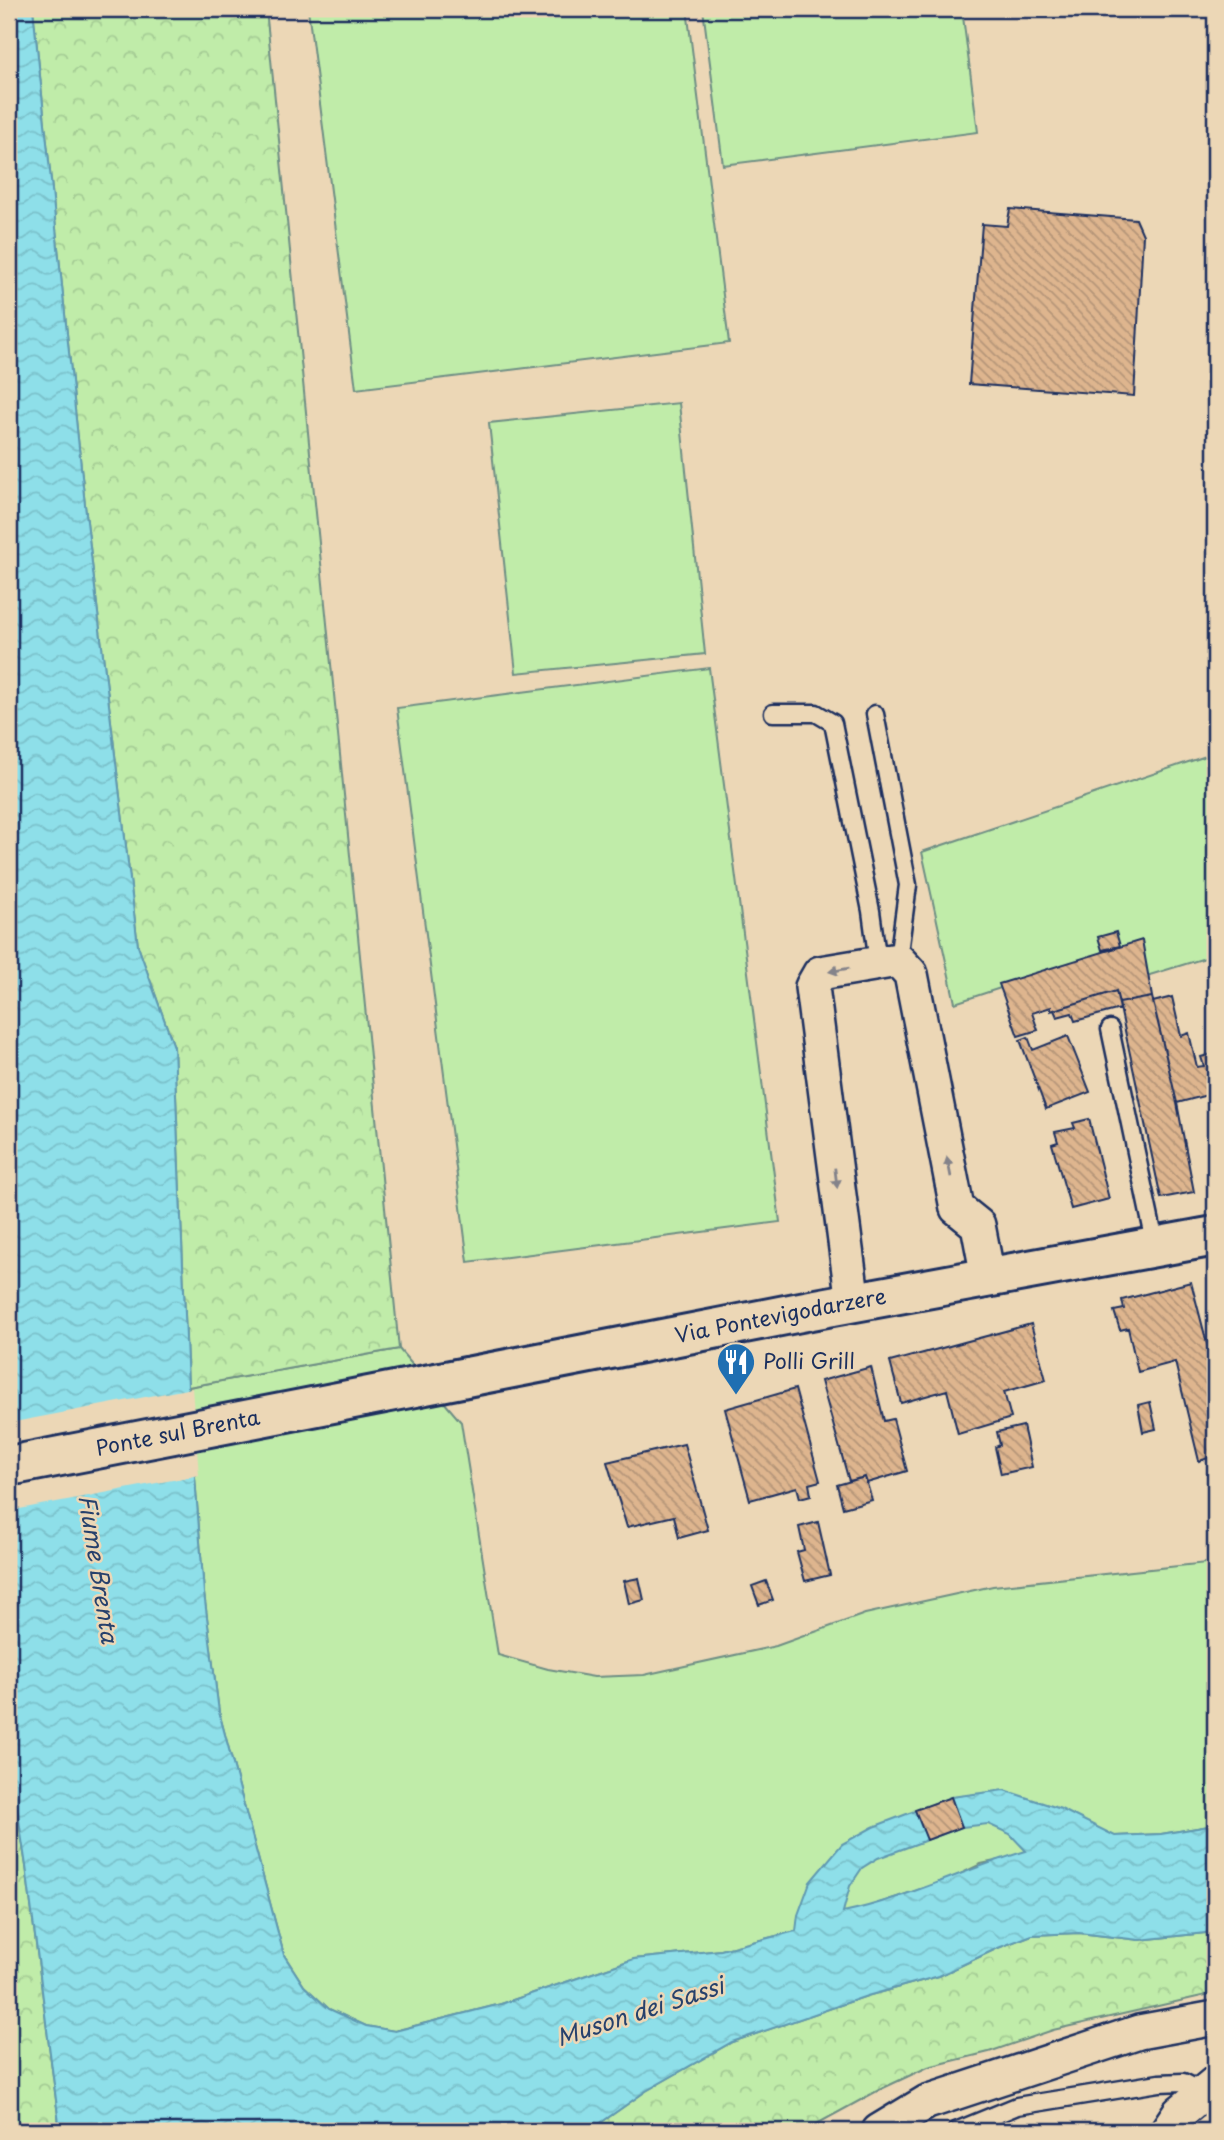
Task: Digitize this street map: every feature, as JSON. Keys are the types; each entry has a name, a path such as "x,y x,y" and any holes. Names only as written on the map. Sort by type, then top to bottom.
{"main road":[{"name":"Via Pontevigodarzere","path":"346,1402 988,1277 1215,1236"},
{"name":"Ponte sul Brenta","path":"9,1466 346,1402"}],"street":[{"path":"853,1303 811,987 820,973 888,961 911,974 957,1208 978,1226 988,1277"},
{"path":"878,2131 927,2102 1139,2032 1215,2018"},
{"path":"1167,2131 1180,2113 1209,2088"}],"lane":[{"path":"773,713 816,713 833,723 872,911 888,961"},
{"path":"875,714 908,885 888,961"},
{"path":"1110,1029 1156,1247"},
{"path":"956,2131 1017,2106 1183,2082 1209,2088"}],"green space":[{"path":"33,9 266,9 399,1349 188,1387 174,1047 138,946 85,505"},
{"path":"308,9 687,9 729,343 356,389"},
{"path":"703,9 962,9 978,132 723,165"},
{"path":"679,403 705,654 516,673 489,423"},
{"path":"709,668 780,1222 468,1262 397,708"},
{"path":"1215,753 1215,955 1140,978 1131,945 955,1003 922,852"},
{"path":"399,1349 461,1422 498,1655 548,1669 594,1677 644,1675 776,1646 865,1614 993,1586 1215,1562 1215,1825 1161,1834 1115,1836 981,1864 948,1880 796,1931 721,1950 634,1959 501,2004 394,2031 366,2026 329,2009 304,1986 284,1955 219,1712 204,1593 188,1387"},
{"path":"9,1755 26,1866 60,2131 9,2131"},
{"path":"1215,1932 1215,1993 1053,2030 989,2052 928,2067 804,2131 589,2131 646,2091 732,2042 867,1996 939,1976 1032,1935 1079,1933 1139,1940"}],"water":[{"path":"9,9 33,9 85,505 138,946 174,1047 188,1387 204,1593 219,1712 284,1955 304,1986 329,2009 366,2026 395,2031 501,2004 634,1959 721,1950 796,1931 798,1915 810,1882 842,1844 873,1827 951,1797 1004,1790 1061,1809 1115,1836 1161,1834 1215,1825 1215,1932 1139,1940 1079,1933 1032,1935 939,1976 867,1996 732,2042 646,2091 589,2131 60,2131 9,1755","holes":["988,1824 1010,1834 1026,1851 890,1900 843,1912 850,1886 862,1868 878,1858 962,1827"]}],"pier":[{"path":"192,1388 199,1475 9,1511 9,1423"}],"building":[{"path":"1010,209 1136,219 1143,235 1134,396 969,384 982,224 1007,226"},
{"path":"1116,932 1120,946 1102,950 1098,937"},
{"path":"1142,940 1152,997 1119,1003 1116,991 1051,1011 1051,1007 1032,1013 1038,1030 1018,1036 999,984"},
{"path":"1116,991 1120,1009 1075,1021 1072,1013 1057,1017 1054,1010"},
{"path":"1152,997 1177,1103 1194,1192 1161,1198 1119,1003"},
{"path":"1172,997 1181,1036 1189,1033 1197,1067 1204,1066 1201,1057 1215,1053 1215,1093 1177,1103 1153,1002"},
{"path":"1068,1036 1090,1092 1046,1109 1020,1040 1028,1037 1033,1050"},
{"path":"1089,1119 1109,1199 1071,1209 1052,1144 1058,1142 1055,1132 1075,1128 1073,1123"},
{"path":"1191,1282 1215,1374 1215,1456 1199,1461 1175,1362 1138,1372 1128,1328 1120,1330 1114,1311 1124,1309 1122,1300"},
{"path":"1031,1324 1046,1380 1004,1392 1011,1418 958,1434 947,1390 901,1403 890,1362"},
{"path":"871,1367 884,1421 893,1419 907,1471 867,1483 865,1477 849,1481 821,1381"},
{"path":"795,1389 820,1481 809,1484 811,1495 800,1498 797,1487 750,1500 725,1409"},
{"path":"1150,1402 1156,1429 1143,1432 1138,1405"},
{"path":"1023,1426 1032,1467 1001,1474 995,1447 1000,1445 997,1432"},
{"path":"684,1444 708,1530 679,1538 674,1516 627,1527 607,1462"},
{"path":"865,1477 872,1500 843,1508 837,1485"},
{"path":"818,1522 830,1575 805,1581 797,1552 804,1550 799,1527"},
{"path":"639,1578 644,1600 629,1604 624,1581"},
{"path":"766,1581 773,1600 759,1605 752,1586"},
{"path":"951,1797 962,1827 927,1840 915,1810"}],"place":[{"name":"Polli Grill","path":"736,1396"}],"water label":[{"name":"Fiume Brenta","path":"98,1569"},
{"name":"Muson dei Sassi","path":"640,2012"}]}
